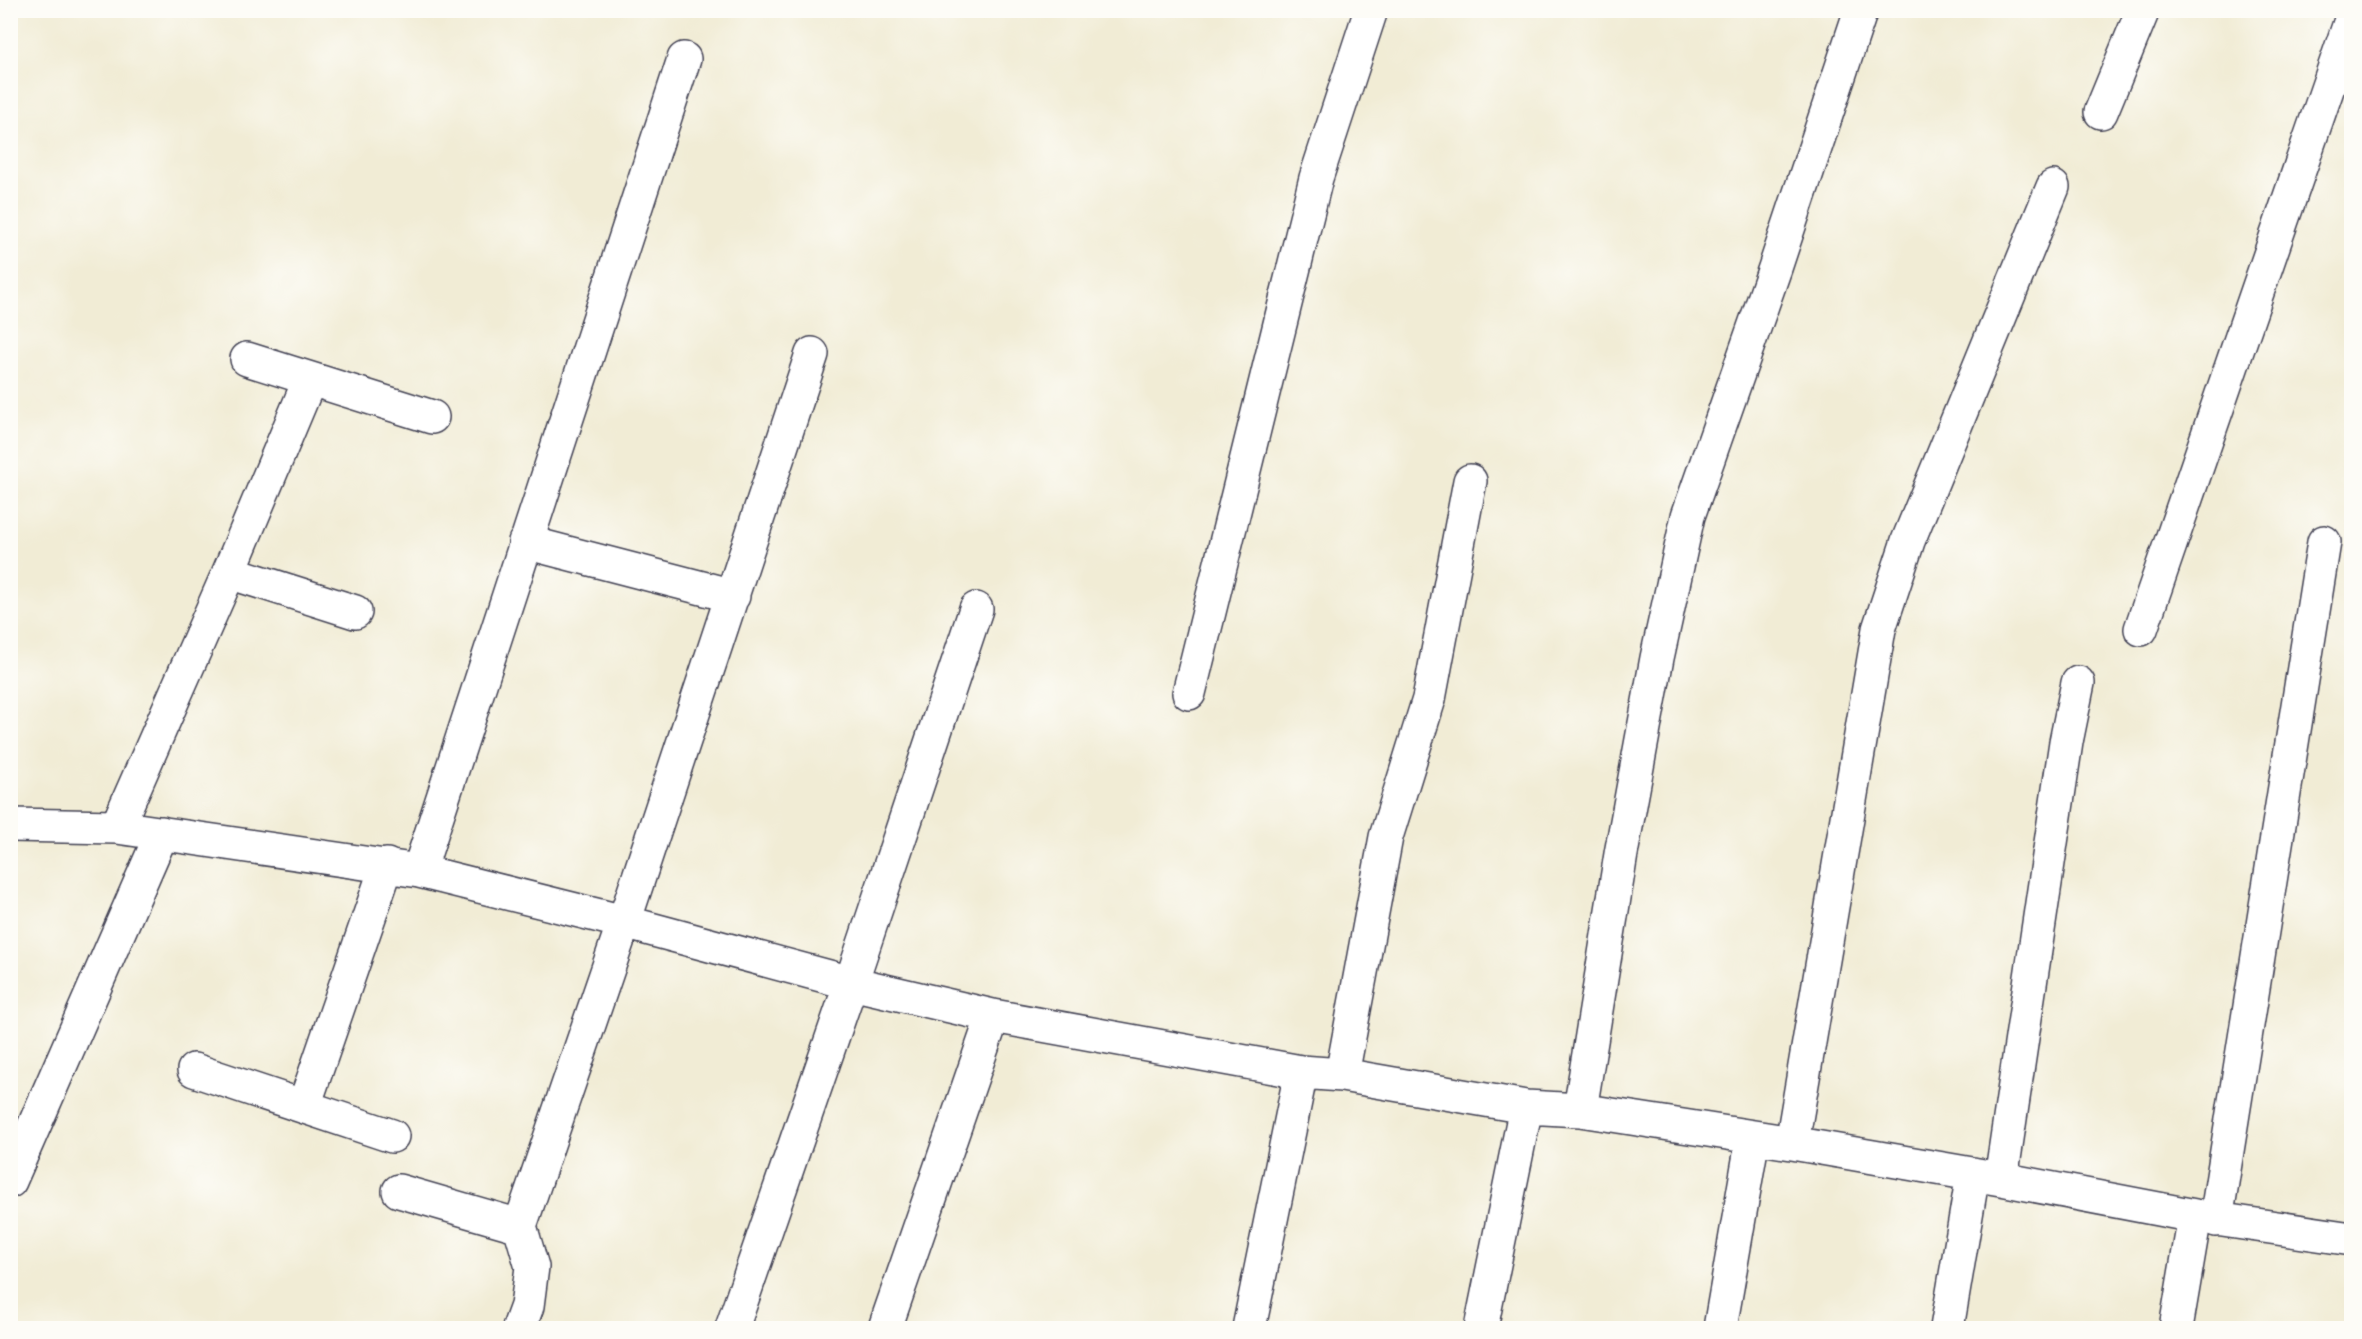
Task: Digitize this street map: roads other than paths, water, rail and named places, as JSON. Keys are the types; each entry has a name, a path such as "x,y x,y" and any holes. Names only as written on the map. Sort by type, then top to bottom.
{"street":[{"path":"1189,693 1316,178 1371,10"},
{"path":"1580,1110 1621,854 1657,658 1688,516 1775,268 1861,10"},
{"path":"2101,112 2143,10"},
{"path":"2141,629 2352,17"},
{"path":"419,871 684,59"},
{"path":"1792,1143 1879,629 1908,541 2053,187"},
{"path":"519,1329 527,1306 532,1267 520,1226 624,922 812,354"},
{"path":"247,359 432,417"},
{"path":"117,827 229,572 310,379"},
{"path":"1342,1075 1386,837 1429,699 1470,481"},
{"path":"525,542 733,596"},
{"path":"2176,1329 2206,1218 2324,542"},
{"path":"229,572 356,612"},
{"path":"732,1329 976,609"},
{"path":"1947,1329 1987,1177 2078,683"},
{"path":"10,825 117,827 387,865 624,922 851,983 993,1016 1301,1072 1342,1075 1526,1107 1580,1110 1792,1143 2206,1218 2352,1239"},
{"path":"10,1181 162,833"},
{"path":"304,1106 387,865"},
{"path":"885,1329 993,1016"},
{"path":"194,1070 392,1136"},
{"path":"1249,1329 1301,1072"},
{"path":"1480,1329 1526,1107"},
{"path":"1720,1329 1753,1137"},
{"path":"399,1191 520,1226"}]}
